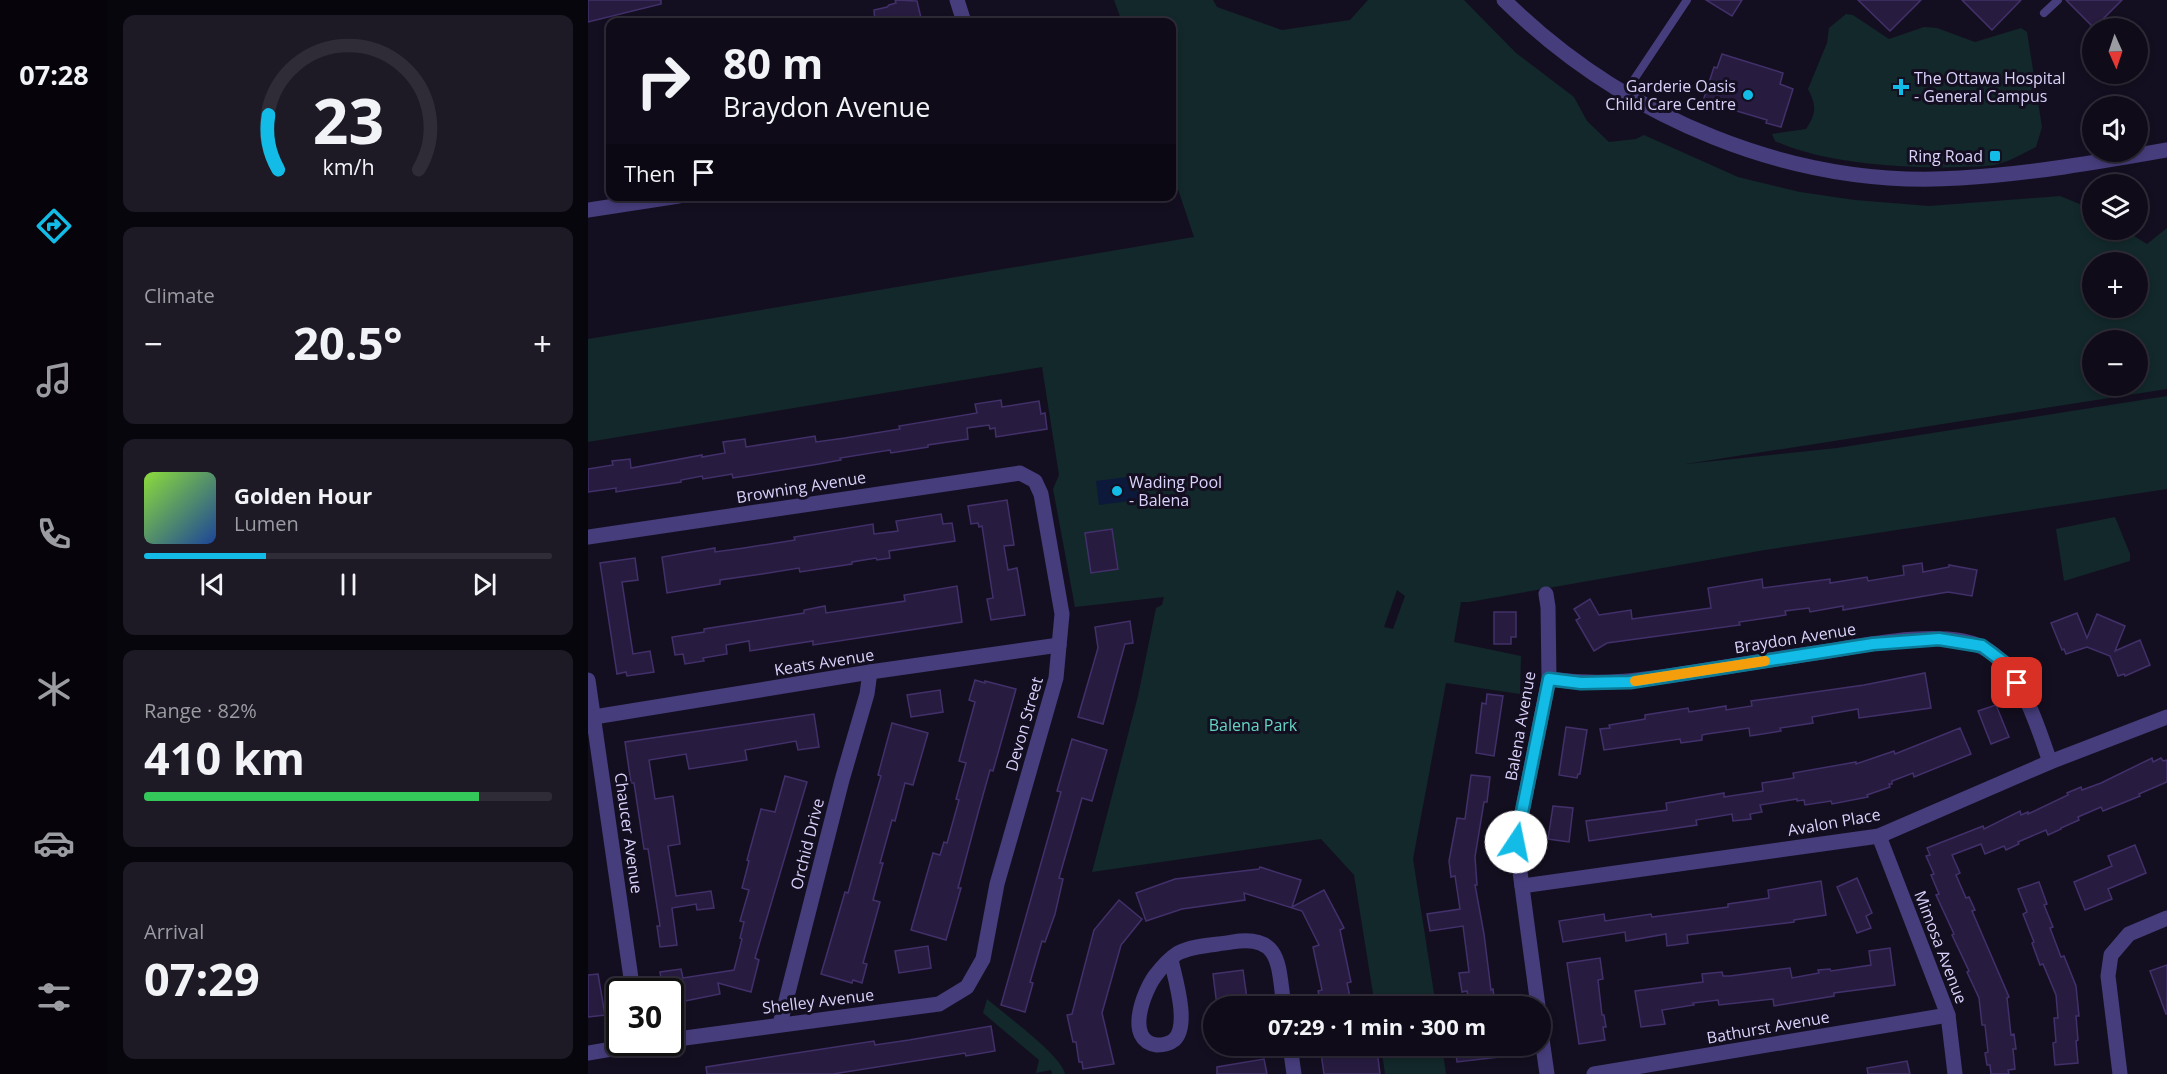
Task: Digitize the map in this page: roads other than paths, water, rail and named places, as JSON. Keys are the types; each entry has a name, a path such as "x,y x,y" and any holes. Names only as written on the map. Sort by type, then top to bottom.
{"street":[{"path":"957,0 963,18"},
{"path":"1504,0 1557,48 1625,93 1684,125 1752,152 1802,165 1851,174 1905,178 1959,178 2029,171 2167,150"},
{"path":"588,210 646,201"},
{"name":"Browning Avenue","path":"588,537 1020,473"},
{"name":"Devon Street","path":"967,987 982,958 997,884 1056,678 1062,614 1041,494 1035,481 1020,473"},
{"name":"Balena Avenue","path":"1537,996 1516,842 1549,679 1546,594"},
{"name":"Braydon Avenue","path":"1549,679 1581,683 1630,682 1873,644 1939,639 1962,642 1982,646 2006,664 2012,672 2034,718 2050,762"},
{"name":"Keats Avenue","path":"594,717 870,672 1059,645"},
{"name":"Orchid Drive","path":"780,1024 842,780 867,694 870,672"},
{"name":"Chaucer Avenue","path":"588,680 631,978"},
{"name":"Avalon Place","path":"1522,886 1879,836 2050,762 2167,717"},
{"name":"Mimosa Avenue","path":"1879,836 1948,1014 1955,1074"},
{"path":"2120,1074 2108,976 2111,955 2129,934 2167,918"},
{"path":"1171,960 1181,1011 1180,1028 1173,1041 1157,1045 1140,1036 1139,1015 1149,986 1164,966 1177,954 1187,950 1246,939 1265,944 1271,949 1277,962 1282,996"},
{"name":"Shelley Avenue","path":"684,1038 939,1004 967,987"},
{"name":"Bathurst Avenue","path":"1594,1074 1948,1014"},
{"path":"588,1053 606,1050"},
{"path":"1291,1056 1294,1074"},
{"path":"1544,1056 1547,1074"}],"lane":[{"path":"1625,93 1687,0"},
{"path":"2044,13 2058,0"}],"water":[{"name":"Wading Pool - Balena","path":"1135,476 1138,500 1099,505 1096,481"}],"place":[{"name":"The Ottawa Hospital - General Campus","path":"1901,87"},
{"name":"Garderie Oasis Child Care Centre","path":"1748,95"},
{"name":"Ring Road","path":"1995,156"},
{"name":"Wading Pool - Balena","path":"1117,491"}],"park label":[{"name":"Balena Park","path":"1253,725"}]}
